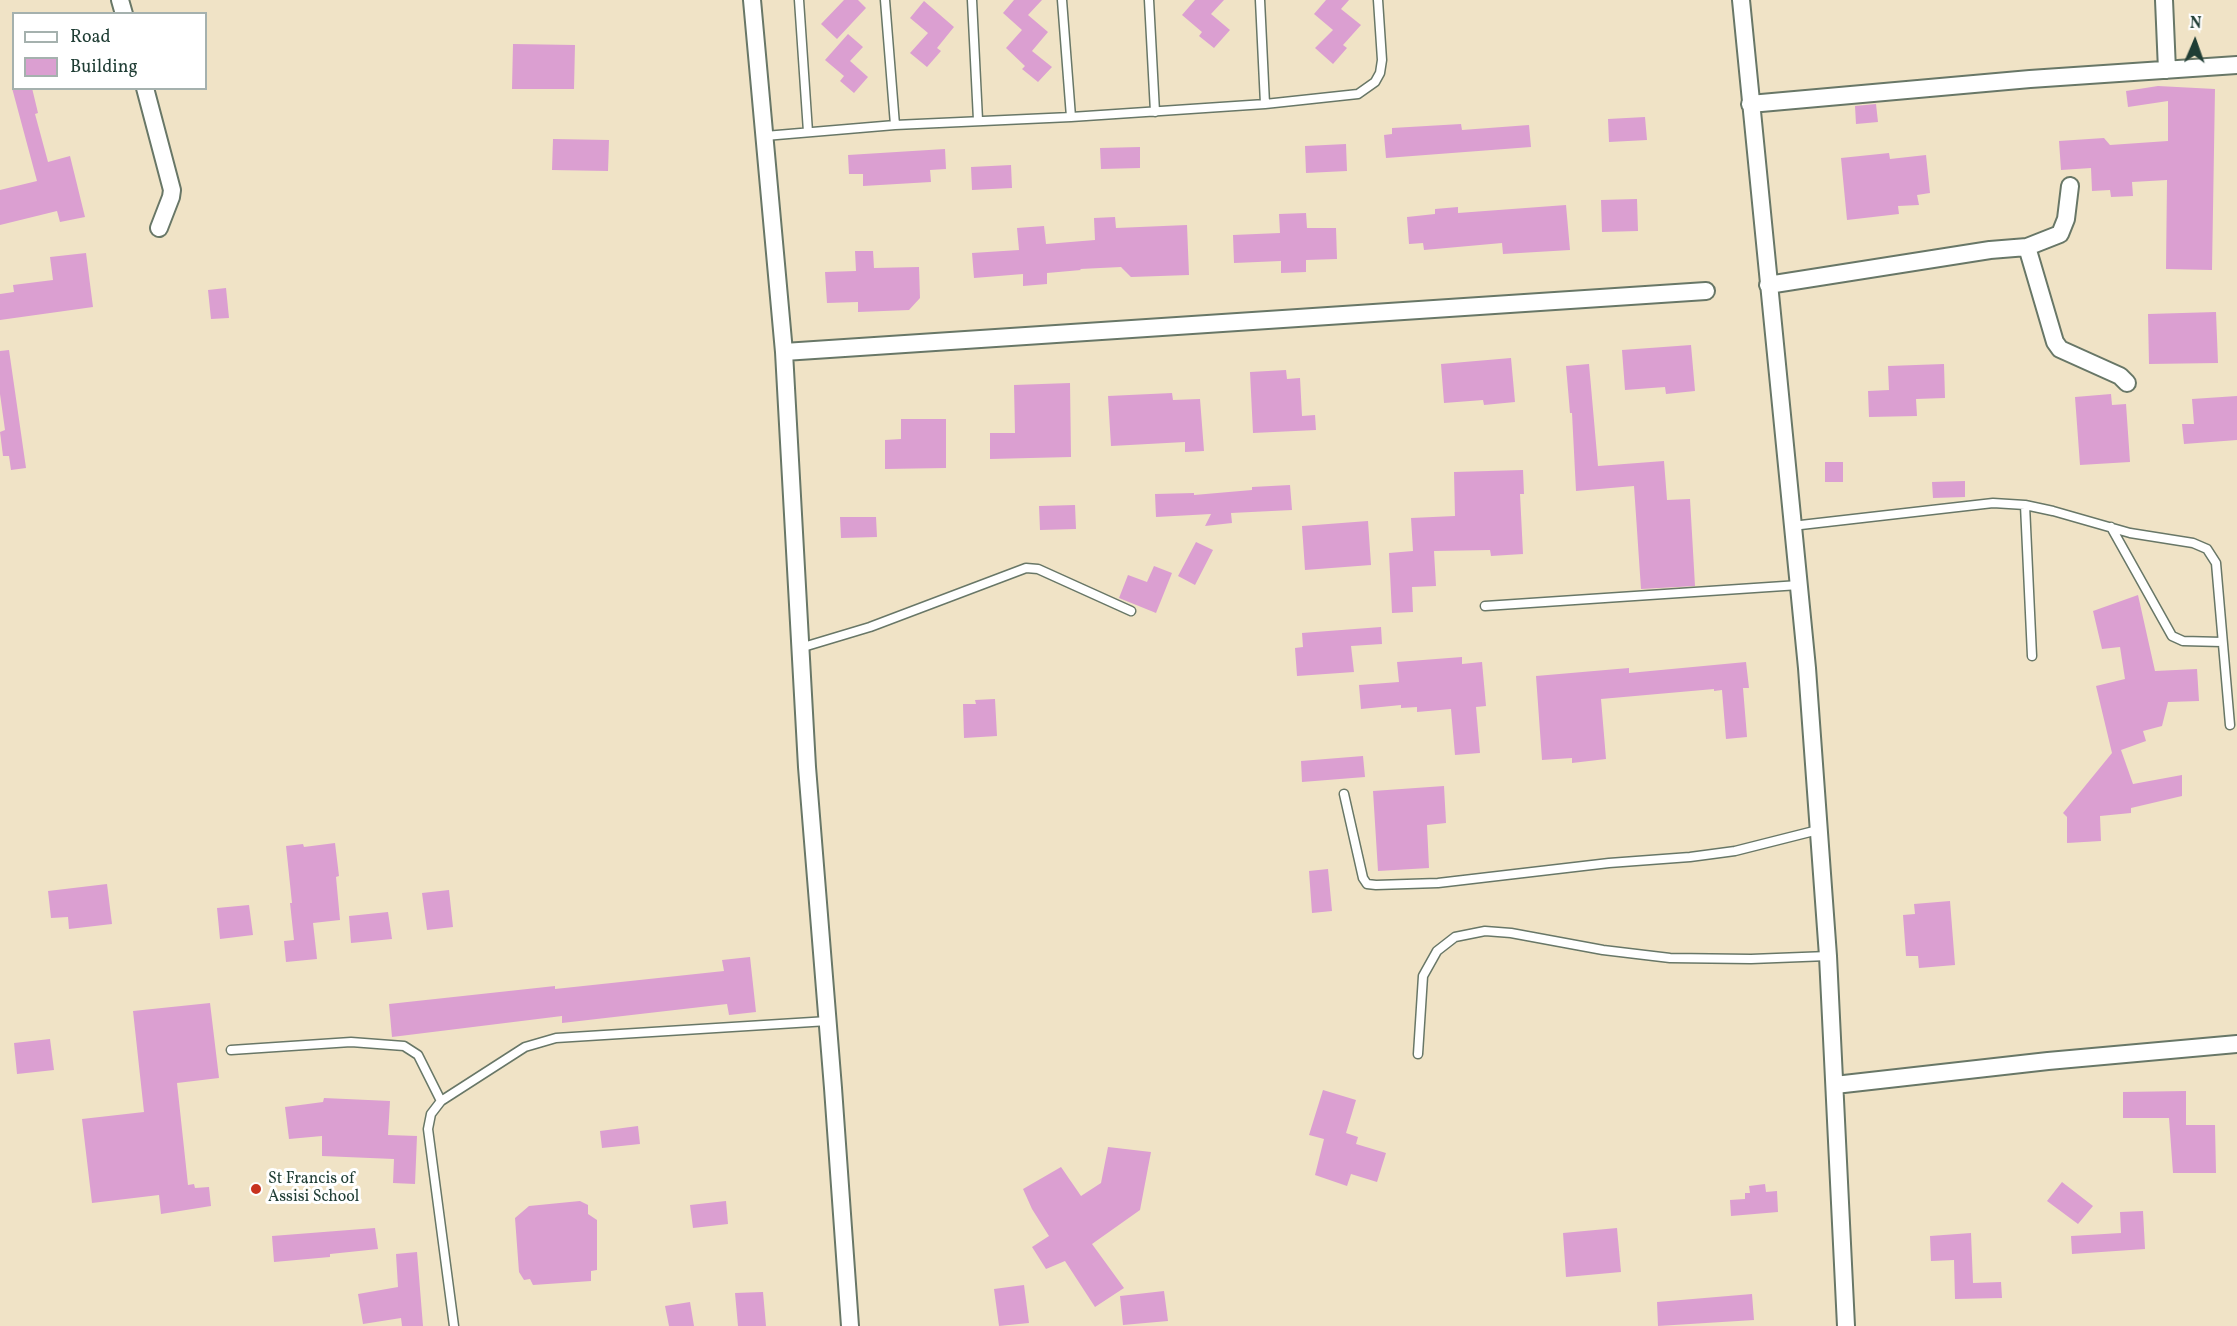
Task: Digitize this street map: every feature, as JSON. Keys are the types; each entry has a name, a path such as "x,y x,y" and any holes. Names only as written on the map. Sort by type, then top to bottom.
{"street":[{"path":"752,0 784,352 807,767 850,1326"},
{"path":"1741,0 1807,668 1828,956 1846,1326"},
{"path":"2164,0 2168,70"},
{"path":"1750,104 2030,79 2237,65"},
{"path":"146,90 172,190 159,228"},
{"path":"1768,285 1990,250 2027,247 2060,234 2066,219 2070,186"},
{"path":"2027,247 2055,342 2060,348 2120,376 2127,384"},
{"path":"784,352 1706,291"},
{"path":"1835,1085 2048,1060 2237,1044"}],"lane":[{"path":"799,0 808,132"},
{"path":"885,0 895,125"},
{"path":"972,0 978,120"},
{"path":"1062,0 1071,117"},
{"path":"1149,0 1155,112"},
{"path":"1260,0 1265,104"},
{"path":"765,136 895,125 1155,112 1358,94 1375,82 1380,73 1382,60 1378,0"},
{"path":"1792,526 1994,503 2025,505 2130,532 2193,543 2207,549 2216,563 2230,724"},
{"path":"2025,505 2032,656"},
{"path":"2111,527 2172,636 2183,640 2222,642"},
{"path":"800,648 870,627 1026,568 1038,568 1131,611"},
{"path":"1485,606 1798,585"},
{"path":"1344,794 1363,878 1367,884 1376,885 1438,883 1609,863 1690,857 1735,851 1818,830"},
{"path":"1418,1054 1424,976 1437,951 1455,937 1485,932 1510,933 1603,950 1670,958 1751,959 1828,956"},
{"path":"454,1326 428,1129 431,1114 441,1101 525,1047 556,1038 828,1021"},
{"path":"231,1050 351,1042 404,1046 418,1055 441,1101"}],"building":[{"path":"844,0 858,0 866,8 837,39 821,24"},
{"path":"1014,0 1042,0 1028,15 1048,32 1032,51 1052,67 1038,82 1022,69 1025,66 1006,48 1022,30 1003,13"},
{"path":"1195,0 1224,0 1211,14 1230,30 1214,48 1199,36 1202,32 1182,15"},
{"path":"1326,0 1349,0 1341,9 1361,25 1343,45 1347,48 1333,64 1315,48 1333,30 1314,14"},
{"path":"924,1 954,27 937,48 941,51 927,67 910,53 928,33 910,18"},
{"path":"848,34 863,47 850,61 868,77 854,93 840,81 844,76 825,60"},
{"path":"513,44 575,45 574,89 512,89"},
{"path":"2158,86 2215,89 2212,270 2166,269 2167,180 2132,182 2133,196 2111,197 2110,190 2092,191 2091,168 2061,170 2059,141 2104,138 2110,145 2168,141 2168,101 2128,107 2126,91"},
{"path":"13,90 32,90 38,113 35,114 48,162 70,156 85,217 60,222 57,211 0,225 0,190 37,181"},
{"path":"1876,104 1878,122 1856,124 1855,106"},
{"path":"1645,117 1647,140 1609,142 1608,119"},
{"path":"1461,124 1462,130 1529,125 1531,147 1386,158 1384,135 1392,134 1392,128"},
{"path":"553,139 609,140 608,171 552,170"},
{"path":"1346,144 1347,171 1306,173 1305,146"},
{"path":"1140,147 1140,168 1101,169 1100,148"},
{"path":"945,149 946,169 930,170 931,182 863,186 863,174 849,174 848,155"},
{"path":"1889,153 1890,159 1926,155 1930,193 1917,195 1919,205 1898,206 1899,214 1847,220 1841,158"},
{"path":"1011,165 1012,188 972,190 971,167"},
{"path":"1637,199 1638,231 1602,232 1601,200"},
{"path":"1566,205 1570,250 1503,254 1502,243 1424,250 1423,243 1409,244 1407,217 1435,214 1435,209 1458,207 1458,213"},
{"path":"1306,213 1307,228 1336,228 1337,259 1306,260 1306,272 1281,273 1281,261 1234,263 1233,235 1280,233 1279,214"},
{"path":"1115,217 1116,228 1187,225 1189,275 1131,277 1121,267 1047,273 1047,284 1023,286 1023,274 974,278 972,253 1019,250 1017,228 1044,226 1046,244 1095,240 1094,218"},
{"path":"855,251 873,251 874,268 919,267 920,298 909,310 858,312 858,302 827,303 825,272 856,271"},
{"path":"86,253 93,307 0,320 0,294 14,292 13,285 53,280 50,257"},
{"path":"226,288 229,318 211,319 208,290"},
{"path":"2216,312 2218,363 2149,364 2148,314"},
{"path":"1691,345 1695,391 1666,394 1665,387 1625,390 1622,350"},
{"path":"9,350 26,468 11,470 9,456 3,456 0,432 5,430 0,394 0,351"},
{"path":"1511,358 1515,402 1484,405 1483,400 1444,403 1441,364"},
{"path":"1589,364 1598,466 1664,461 1667,500 1690,499 1695,586 1641,589 1634,486 1576,491 1572,413 1570,413 1566,366"},
{"path":"1944,364 1945,398 1916,399 1917,416 1869,417 1868,391 1889,390 1888,366"},
{"path":"1286,370 1287,379 1300,378 1302,416 1315,415 1316,430 1253,433 1250,372"},
{"path":"1070,383 1071,457 990,459 990,433 1015,433 1014,385"},
{"path":"1172,393 1173,400 1200,399 1204,451 1185,452 1185,442 1111,446 1108,396"},
{"path":"2111,394 2112,405 2126,404 2130,462 2080,465 2075,397"},
{"path":"2237,396 2237,440 2184,444 2182,424 2194,424 2192,399"},
{"path":"901,419 946,419 946,468 885,469 885,440 901,439"},
{"path":"1825,462 1843,462 1843,482 1825,482"},
{"path":"1523,470 1524,494 1520,494 1523,554 1491,556 1490,550 1434,551 1436,586 1412,587 1413,612 1392,613 1389,553 1413,551 1411,518 1455,516 1454,472"},
{"path":"1965,481 1965,497 1933,498 1932,482"},
{"path":"1290,485 1292,510 1231,513 1232,523 1205,526 1211,514 1156,517 1155,494 1194,493 1194,495 1252,490 1252,487"},
{"path":"1075,505 1076,529 1040,530 1039,506"},
{"path":"840,517 876,517 877,537 841,538"},
{"path":"1368,521 1371,565 1305,570 1302,526"},
{"path":"1196,542 1213,550 1195,585 1178,576"},
{"path":"1154,566 1172,573 1156,613 1119,598 1128,575 1147,582"},
{"path":"2138,595 2155,671 2197,669 2199,701 2168,702 2162,726 2143,731 2146,741 2121,750 2133,784 2182,775 2182,796 2131,808 2131,813 2100,816 2101,841 2067,843 2067,817 2063,813 2112,753 2096,686 2125,679 2120,647 2102,649 2093,611"},
{"path":"1381,627 1382,644 1351,646 1354,672 1297,676 1295,648 1303,647 1302,633"},
{"path":"1462,657 1462,664 1482,662 1486,706 1476,707 1480,753 1455,755 1451,709 1417,712 1417,707 1401,708 1401,705 1361,709 1359,685 1399,682 1397,662"},
{"path":"1746,662 1749,688 1743,688 1747,737 1726,739 1722,690 1601,699 1606,759 1572,763 1572,758 1542,760 1536,676 1629,668 1629,673"},
{"path":"995,699 997,736 964,738 963,704 976,704 975,700"},
{"path":"1363,756 1365,777 1302,782 1301,761"},
{"path":"1444,786 1446,823 1427,825 1429,868 1378,871 1373,791"},
{"path":"335,843 339,876 336,877 340,920 313,923 317,959 286,962 284,941 294,940 286,846 303,844 304,847"},
{"path":"1328,869 1332,911 1312,913 1309,871"},
{"path":"107,884 112,924 69,929 68,917 51,918 48,891"},
{"path":"449,890 453,927 427,930 422,893"},
{"path":"1950,901 1955,965 1919,968 1918,956 1906,956 1903,915 1915,914 1914,904"},
{"path":"249,905 253,935 220,939 217,908"},
{"path":"388,912 392,939 351,943 349,916"},
{"path":"750,957 756,1012 729,1015 727,1004 562,1023 562,1016 392,1037 389,1004 724,971 722,960"},
{"path":"210,1003 219,1078 177,1083 188,1185 194,1184 195,1188 209,1187 211,1206 161,1214 159,1195 92,1203 82,1119 144,1112 133,1011"},
{"path":"50,1039 54,1070 17,1074 14,1043"},
{"path":"1323,1090 1356,1100 1346,1133 1358,1137 1356,1144 1386,1153 1377,1182 1351,1174 1347,1186 1315,1175 1324,1139 1309,1135"},
{"path":"2186,1091 2186,1125 2215,1125 2216,1173 2173,1173 2169,1118 2123,1118 2123,1092"},
{"path":"324,1098 390,1101 388,1135 417,1136 415,1184 393,1183 394,1159 322,1156 322,1136 289,1139 285,1107 323,1102"},
{"path":"638,1126 640,1144 602,1148 600,1131"},
{"path":"1108,1147 1151,1152 1140,1210 1092,1244 1124,1288 1095,1307 1065,1261 1046,1269 1032,1247 1049,1236 1032,1209 1023,1189 1061,1167 1081,1196 1101,1183"},
{"path":"2062,1182 2093,1206 2078,1224 2047,1201"},
{"path":"1765,1184 1766,1192 1777,1191 1778,1212 1731,1216 1730,1200 1745,1199 1745,1193 1750,1193 1749,1186"},
{"path":"580,1201 588,1205 588,1214 597,1220 597,1270 591,1271 591,1281 533,1285 530,1279 524,1280 519,1272 515,1218 529,1206"},
{"path":"726,1201 728,1224 693,1228 690,1205"},
{"path":"2143,1211 2145,1249 2072,1254 2071,1236 2121,1233 2120,1212"},
{"path":"375,1228 378,1249 330,1254 330,1257 274,1262 272,1236"},
{"path":"1617,1228 1621,1272 1566,1277 1563,1233"},
{"path":"1971,1233 1973,1283 2001,1282 2002,1298 1955,1299 1954,1260 1931,1261 1930,1236"},
{"path":"417,1252 423,1326 402,1326 401,1318 363,1324 358,1294 398,1287 396,1254"},
{"path":"1024,1285 1029,1323 999,1326 994,1289"},
{"path":"1164,1291 1168,1321 1123,1325 1120,1296"},
{"path":"763,1292 766,1326 738,1326 735,1293"},
{"path":"1752,1294 1754,1320 1658,1326 1657,1302"},
{"path":"690,1302 694,1326 669,1326 665,1306"}],"place":[{"name":"St Francis of Assisi School","path":"256,1189"}]}
